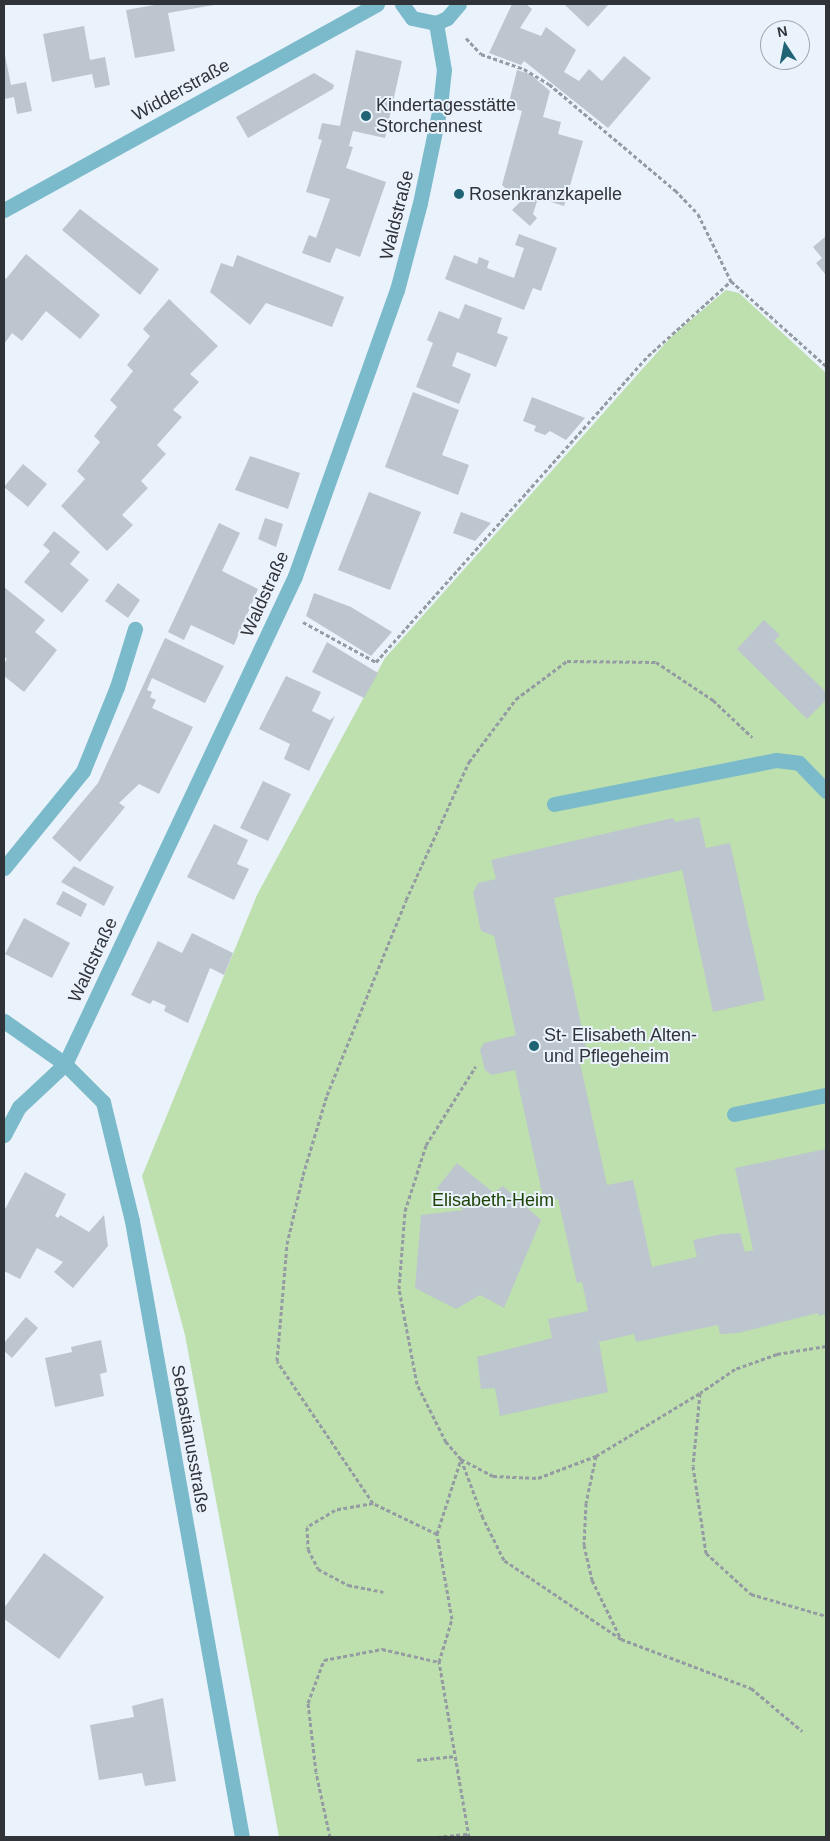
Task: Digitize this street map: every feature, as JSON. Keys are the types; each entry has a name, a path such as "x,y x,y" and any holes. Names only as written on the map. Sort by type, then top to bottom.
{"street":[{"name":"Widderstraße","path":"4,210 377,4"},
{"path":"402,4 412,18 441,20 459,4"},
{"name":"Waldstraße","path":"4,1135 19,1106 65,1064 295,576 398,290 440,107 444,70 441,20"},
{"path":"4,868 83,771 118,687 135,629"},
{"path":"554,804 776,760 799,763 826,791"},
{"name":"Sebastianusstraße","path":"4,1021 65,1064 102,1102 132,1221 242,1837"},
{"path":"734,1114 826,1095"}],"path":[{"path":"441,20 481,54 524,69 549,84 675,190 698,214 731,281 826,366"},
{"path":"279,610 376,662 648,356 731,281"},
{"path":"437,1534 373,1503 277,1361 287,1244 327,1095 406,900 469,762 516,699 567,660 656,662 713,700 776,760"},
{"path":"476,1066 426,1145 405,1211 399,1289 417,1384 446,1442 461,1459 493,1476 538,1478 596,1456 700,1393 735,1369 777,1354 826,1346"},
{"path":"700,1393 693,1466 706,1553 751,1594 826,1616"},
{"path":"596,1456 586,1504 584,1545 592,1580 621,1639"},
{"path":"437,1837 469,1835 439,1662 452,1619 437,1534 461,1459"},
{"path":"461,1459 483,1518 504,1560 621,1639 751,1688 802,1731"},
{"path":"373,1503 335,1510 307,1527 308,1549 318,1569 348,1584 383,1592"},
{"path":"330,1837 316,1772 308,1703 324,1660 382,1649 439,1662"},
{"path":"417,1760 456,1756"}],"green space":[{"name":"Elisabeth-Heim","path":"726,290 739,293 826,373 826,1837 279,1837 185,1335 142,1176 257,895 385,658 671,337"}],"building":[{"path":"160,4 214,5 168,13 175,51 135,58 126,10"},
{"path":"512,4 526,4 532,9 520,28 541,36 546,27 576,50 564,72 579,81 589,69 602,81 624,56 651,78 608,128 524,61 521,65 489,53"},
{"path":"564,4 609,4 588,27"},
{"path":"84,26 90,60 105,57 110,85 95,88 92,74 52,82 43,34"},
{"path":"4,50 11,85 26,82 32,111 17,114 14,97 4,99"},
{"path":"356,50 402,61 385,138 353,131 349,146 353,147 346,168 386,182 360,257 336,248 330,263 302,253 309,235 316,238 330,199 306,192 322,140 318,139 322,123 340,126"},
{"path":"517,70 530,74 550,91 543,117 561,122 558,134 583,141 564,206 538,198 533,214 537,218 530,226 512,210 520,202 502,185 522,111 508,106"},
{"path":"314,73 334,85 333,89 248,138 236,117"},
{"path":"80,209 159,269 140,295 62,230"},
{"path":"519,234 557,248 541,291 533,288 524,310 445,279 454,255 477,264 479,257 489,261 487,268 514,278 524,248 515,245"},
{"path":"826,236 826,275 816,263 822,258 813,247"},
{"path":"26,254 100,315 80,339 46,311 22,341 12,333 4,344 4,277 6,279"},
{"path":"237,255 344,297 332,327 266,303 250,325 210,292 221,263 233,267"},
{"path":"169,299 218,346 190,374 199,382 173,410 182,417 157,445 166,454 141,481 148,488 122,515 133,525 107,551 61,506 85,479 77,471 100,442 94,436 117,407 110,400 133,371 127,365 150,336 143,329"},
{"path":"465,304 502,318 497,333 508,337 496,367 457,352 452,366 471,374 459,404 416,387 433,343 427,340 439,311 459,319"},
{"path":"413,392 459,410 442,455 469,465 458,495 385,467"},
{"path":"532,397 585,418 566,440 550,431 545,435 534,431 536,426 523,421"},
{"path":"250,456 300,473 288,509 235,490"},
{"path":"23,464 47,484 28,507 4,487"},
{"path":"369,492 421,512 390,590 338,570"},
{"path":"461,512 491,523 475,541 453,533"},
{"path":"265,518 283,524 276,547 258,539"},
{"path":"219,523 240,533 222,571 258,589 234,645 191,625 184,640 168,632"},
{"path":"54,531 80,552 70,564 89,580 62,613 24,582 50,551 43,545"},
{"path":"118,583 140,600 128,618 105,601"},
{"path":"4,587 45,620 35,632 57,650 24,692 4,676 4,664 7,659 4,656"},
{"path":"314,593 351,607 392,632 371,656 306,616"},
{"path":"764,620 780,635 774,641 826,692 826,700 807,719 737,649"},
{"path":"165,638 224,666 205,703 152,678 147,690 152,692 150,697 156,700 152,708 193,727 159,794 139,784 119,803 125,807 80,862 52,838 98,783"},
{"path":"327,642 378,673 364,698 312,672"},
{"path":"286,676 321,692 312,711 330,720 335,716 309,771 284,759 290,744 259,729"},
{"path":"263,781 291,794 268,841 240,828"},
{"path":"699,817 706,848 730,843 765,1000 713,1012 682,870 554,898 587,1052 578,1054 607,1185 633,1180 652,1267 697,1257 693,1240 722,1234 740,1233 745,1252 753,1250 735,1168 826,1149 826,1314 819,1316 818,1313 738,1333 720,1334 718,1325 636,1342 634,1334 599,1342 608,1392 500,1416 495,1388 481,1389 477,1357 552,1338 548,1319 588,1311 582,1282 577,1283 558,1199 544,1202 515,1070 492,1075 485,1070 480,1050 484,1043 516,1035 494,936 481,931 473,893 478,883 496,879 491,860 673,818 675,822"},
{"path":"214,824 248,840 237,864 249,869 234,900 187,877"},
{"path":"74,866 114,887 104,906 61,882"},
{"path":"63,891 87,904 81,917 56,904"},
{"path":"24,918 70,943 52,978 5,954"},
{"path":"192,933 233,953 224,975 210,968 188,1023 164,1011 166,1006 153,1000 150,1004 131,995 158,941 182,953"},
{"path":"457,1163 494,1193 503,1186 541,1220 504,1308 480,1295 456,1309 415,1288 421,1215 464,1210 437,1188"},
{"path":"25,1172 66,1194 55,1216 58,1218 60,1215 89,1232 104,1215 108,1246 73,1288 54,1272 63,1262 37,1248 20,1279 4,1271 4,1211"},
{"path":"26,1317 38,1328 12,1358 4,1351 4,1343"},
{"path":"101,1340 107,1372 100,1374 104,1396 55,1407 45,1358 72,1352 71,1347"},
{"path":"44,1553 104,1597 59,1659 4,1619 4,1608"},
{"path":"163,1698 176,1781 145,1786 142,1773 99,1780 90,1725 134,1717 132,1706"}],"place":[{"name":"Kindertagesstätte Storchennest","path":"366,116"},
{"name":"Rosenkranzkapelle","path":"459,194"},
{"name":"St- Elisabeth Alten- und Pflegeheim","path":"534,1046"}]}
